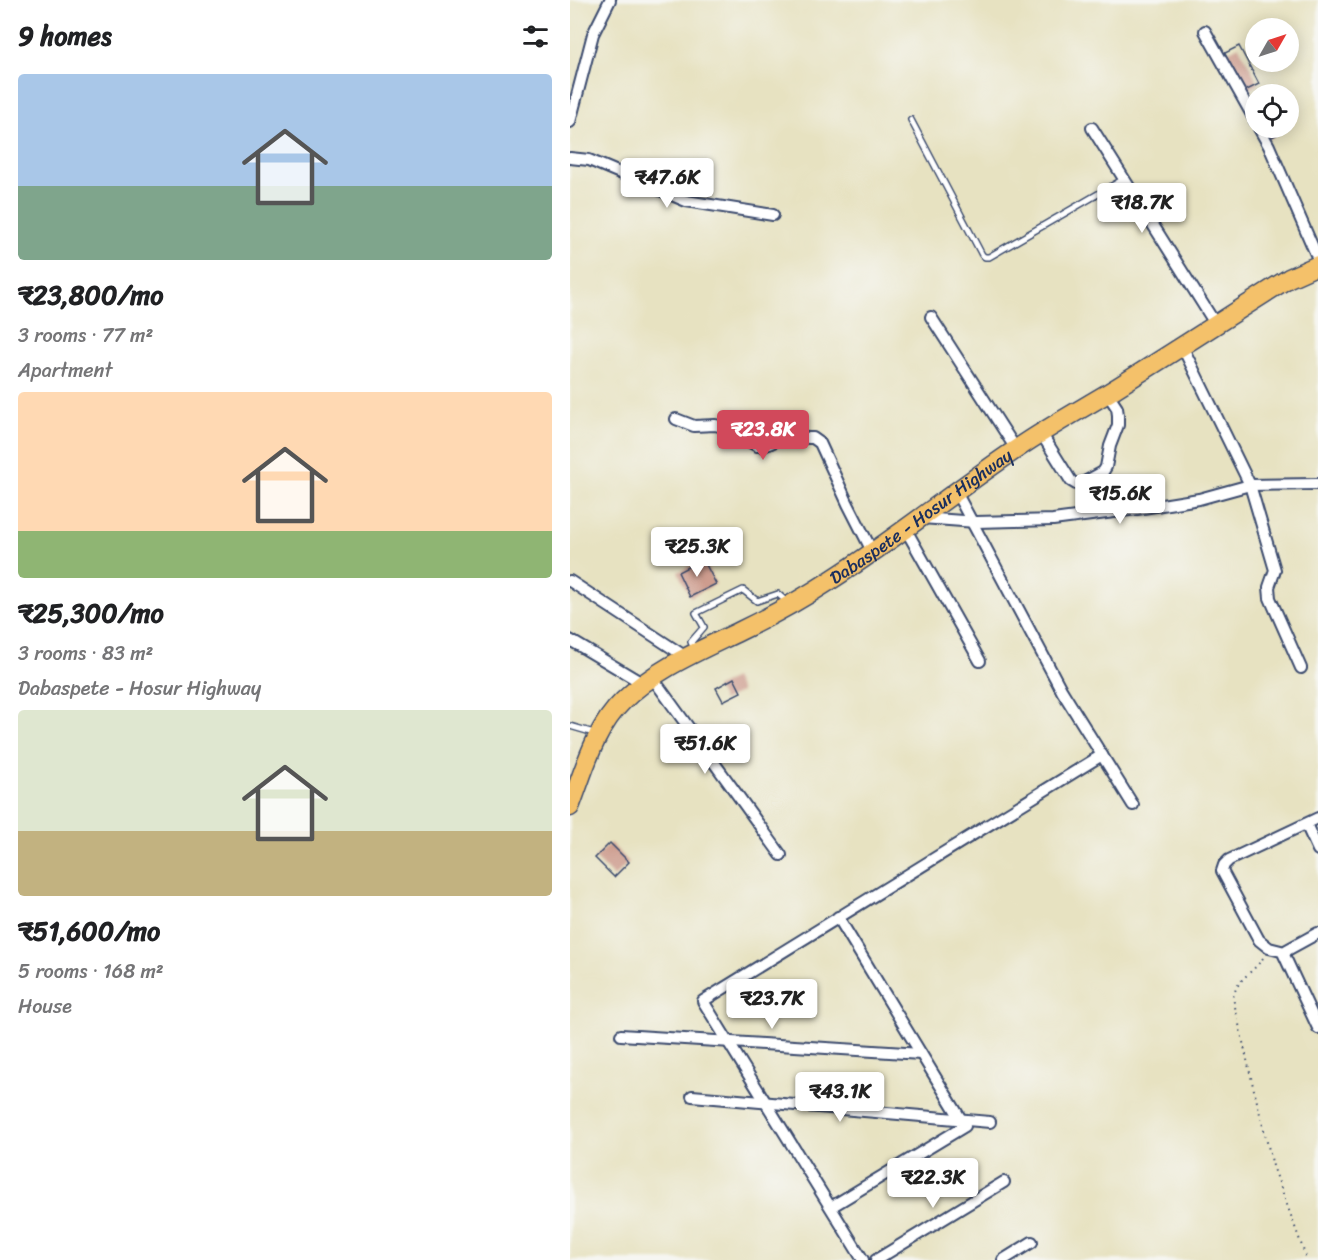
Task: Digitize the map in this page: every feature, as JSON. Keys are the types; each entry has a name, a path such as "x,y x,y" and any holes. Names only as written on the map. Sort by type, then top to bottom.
{"highway":[{"name":"Dabaspete - Hosur Highway","path":"570,807 598,735 610,716 647,680 790,605 873,553 1016,449 1289,278 1318,265"}],"street":[{"path":"570,122 593,34 610,0"},
{"path":"1205,31 1245,102"},
{"path":"1092,128 1216,325"},
{"path":"1265,138 1318,259"},
{"path":"570,158 589,160 686,201 773,215"},
{"path":"932,317 1016,449"},
{"path":"1182,346 1250,485 1275,570 1269,586 1270,598 1301,668"},
{"path":"1041,433 1071,481 1080,484 1103,471 1118,425 1117,408 1107,393"},
{"path":"676,418 694,426 724,427 757,446 763,447 779,439 813,438 817,440 873,553"},
{"path":"921,518 976,522 1053,520 1199,499 1250,485 1318,484"},
{"path":"956,492 1062,691 1133,805"},
{"path":"905,528 980,661"},
{"path":"570,581 691,655"},
{"path":"570,640 647,680 781,855"},
{"path":"863,1260 703,1001 1102,755"},
{"path":"1318,818 1229,860 1222,871 1259,940 1269,948 1285,952 1318,933"},
{"path":"1306,824 1318,849"},
{"path":"831,1208 964,1126 838,918"},
{"path":"1285,952 1284,955 1318,1028"},
{"path":"621,1035 921,1054"},
{"path":"692,1096 990,1122"},
{"path":"876,1260 1004,1182"},
{"path":"1003,1260 1032,1242"}],"lane":[{"path":"911,120 985,257 989,257 1124,179"},
{"path":"691,655 691,642 704,627 696,613 743,590 757,601 778,594 790,605"},
{"path":"570,726 598,735"}],"path":[{"path":"1269,948 1253,970 1239,982 1233,998 1274,1166 1307,1260"}],"building":[{"path":"1239,46 1245,57 1245,72 1253,72 1259,84 1245,84 1243,92 1223,54"},
{"path":"703,559 716,584 690,597 678,572"},
{"path":"734,678 741,692 723,701 716,688"},
{"path":"610,843 629,862 614,877 595,858"}]}
